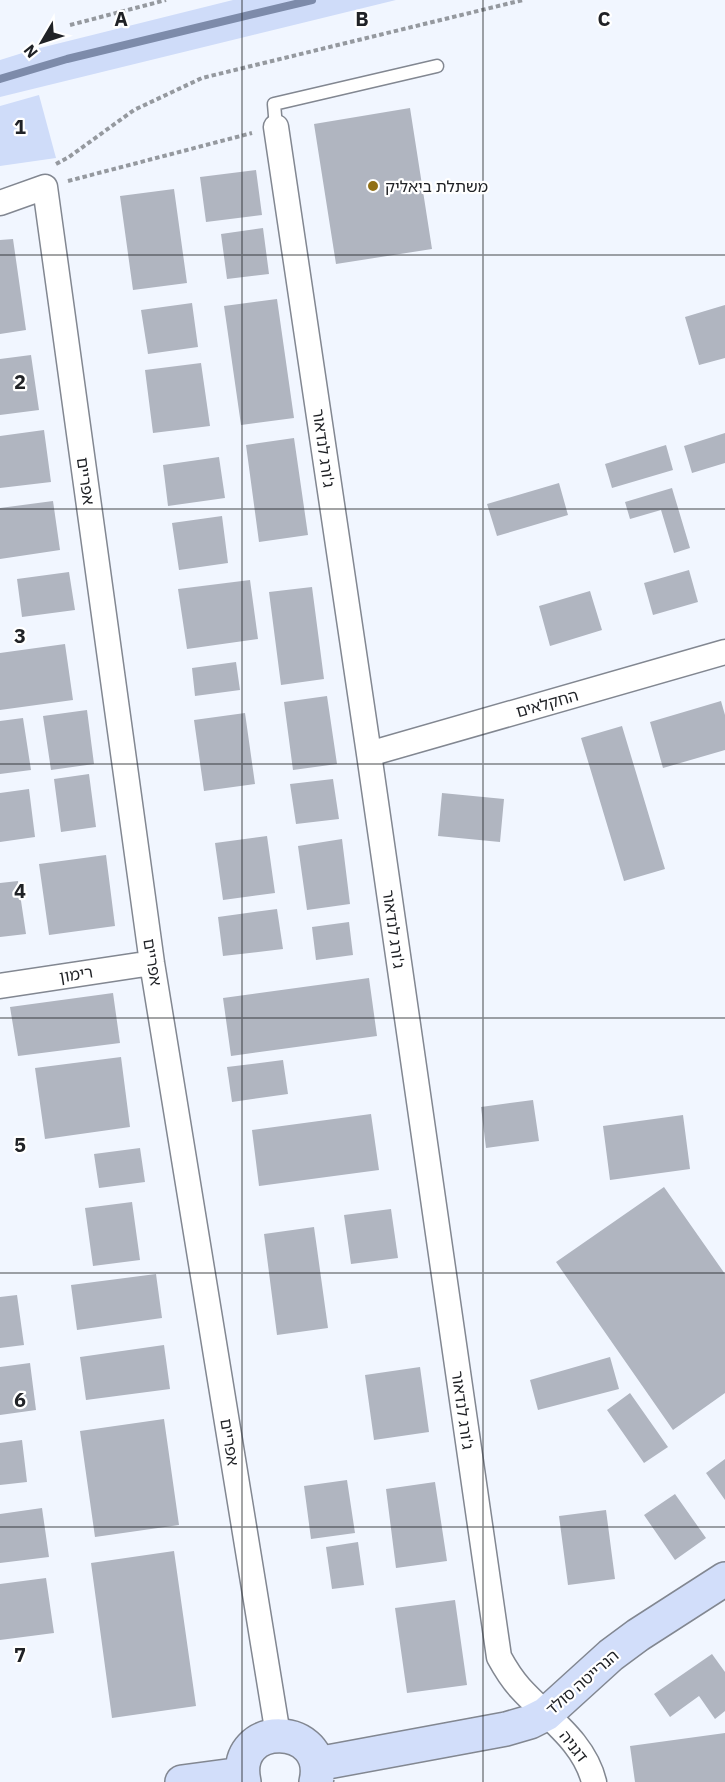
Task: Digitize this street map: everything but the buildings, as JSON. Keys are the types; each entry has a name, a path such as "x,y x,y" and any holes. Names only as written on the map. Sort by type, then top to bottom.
{"street":[{"name":"ג'ורג לנדאור","path":"276,127 499,1657 520,1688 546,1714"},
{"path":"0,203 46,177"},
{"name":"אפריים","path":"46,177 152,963 278,1735"},
{"name":"החקלאים","path":"369,753 725,652"},
{"name":"רימון","path":"0,986 152,963"},
{"name":"הנרייטה סולד","path":"316,1773 531,1722 546,1714 611,1655 638,1635 725,1579"},
{"name":"דגניה","path":"546,1714 578,1746 591,1768 594,1782"},
{"path":"182,1782 243,1778 244,1762 248,1751 256,1742 278,1735 291,1736 311,1752 316,1773"}],"lane":[{"path":"276,127 274,104 437,66"}],"path":[{"path":"70,25 166,0"},
{"path":"46,177 69,157 134,110 202,78 523,0"},
{"path":"46,177 276,127"}],"shaded area":[{"path":"233,0 396,0 0,97 0,60"},
{"path":"39,95 56,158 0,166 0,106"}],"waterway":[{"path":"0,79 67,59 312,0"}],"place":[{"name":"משתלת ביאליק","path":"373,186"}]}
